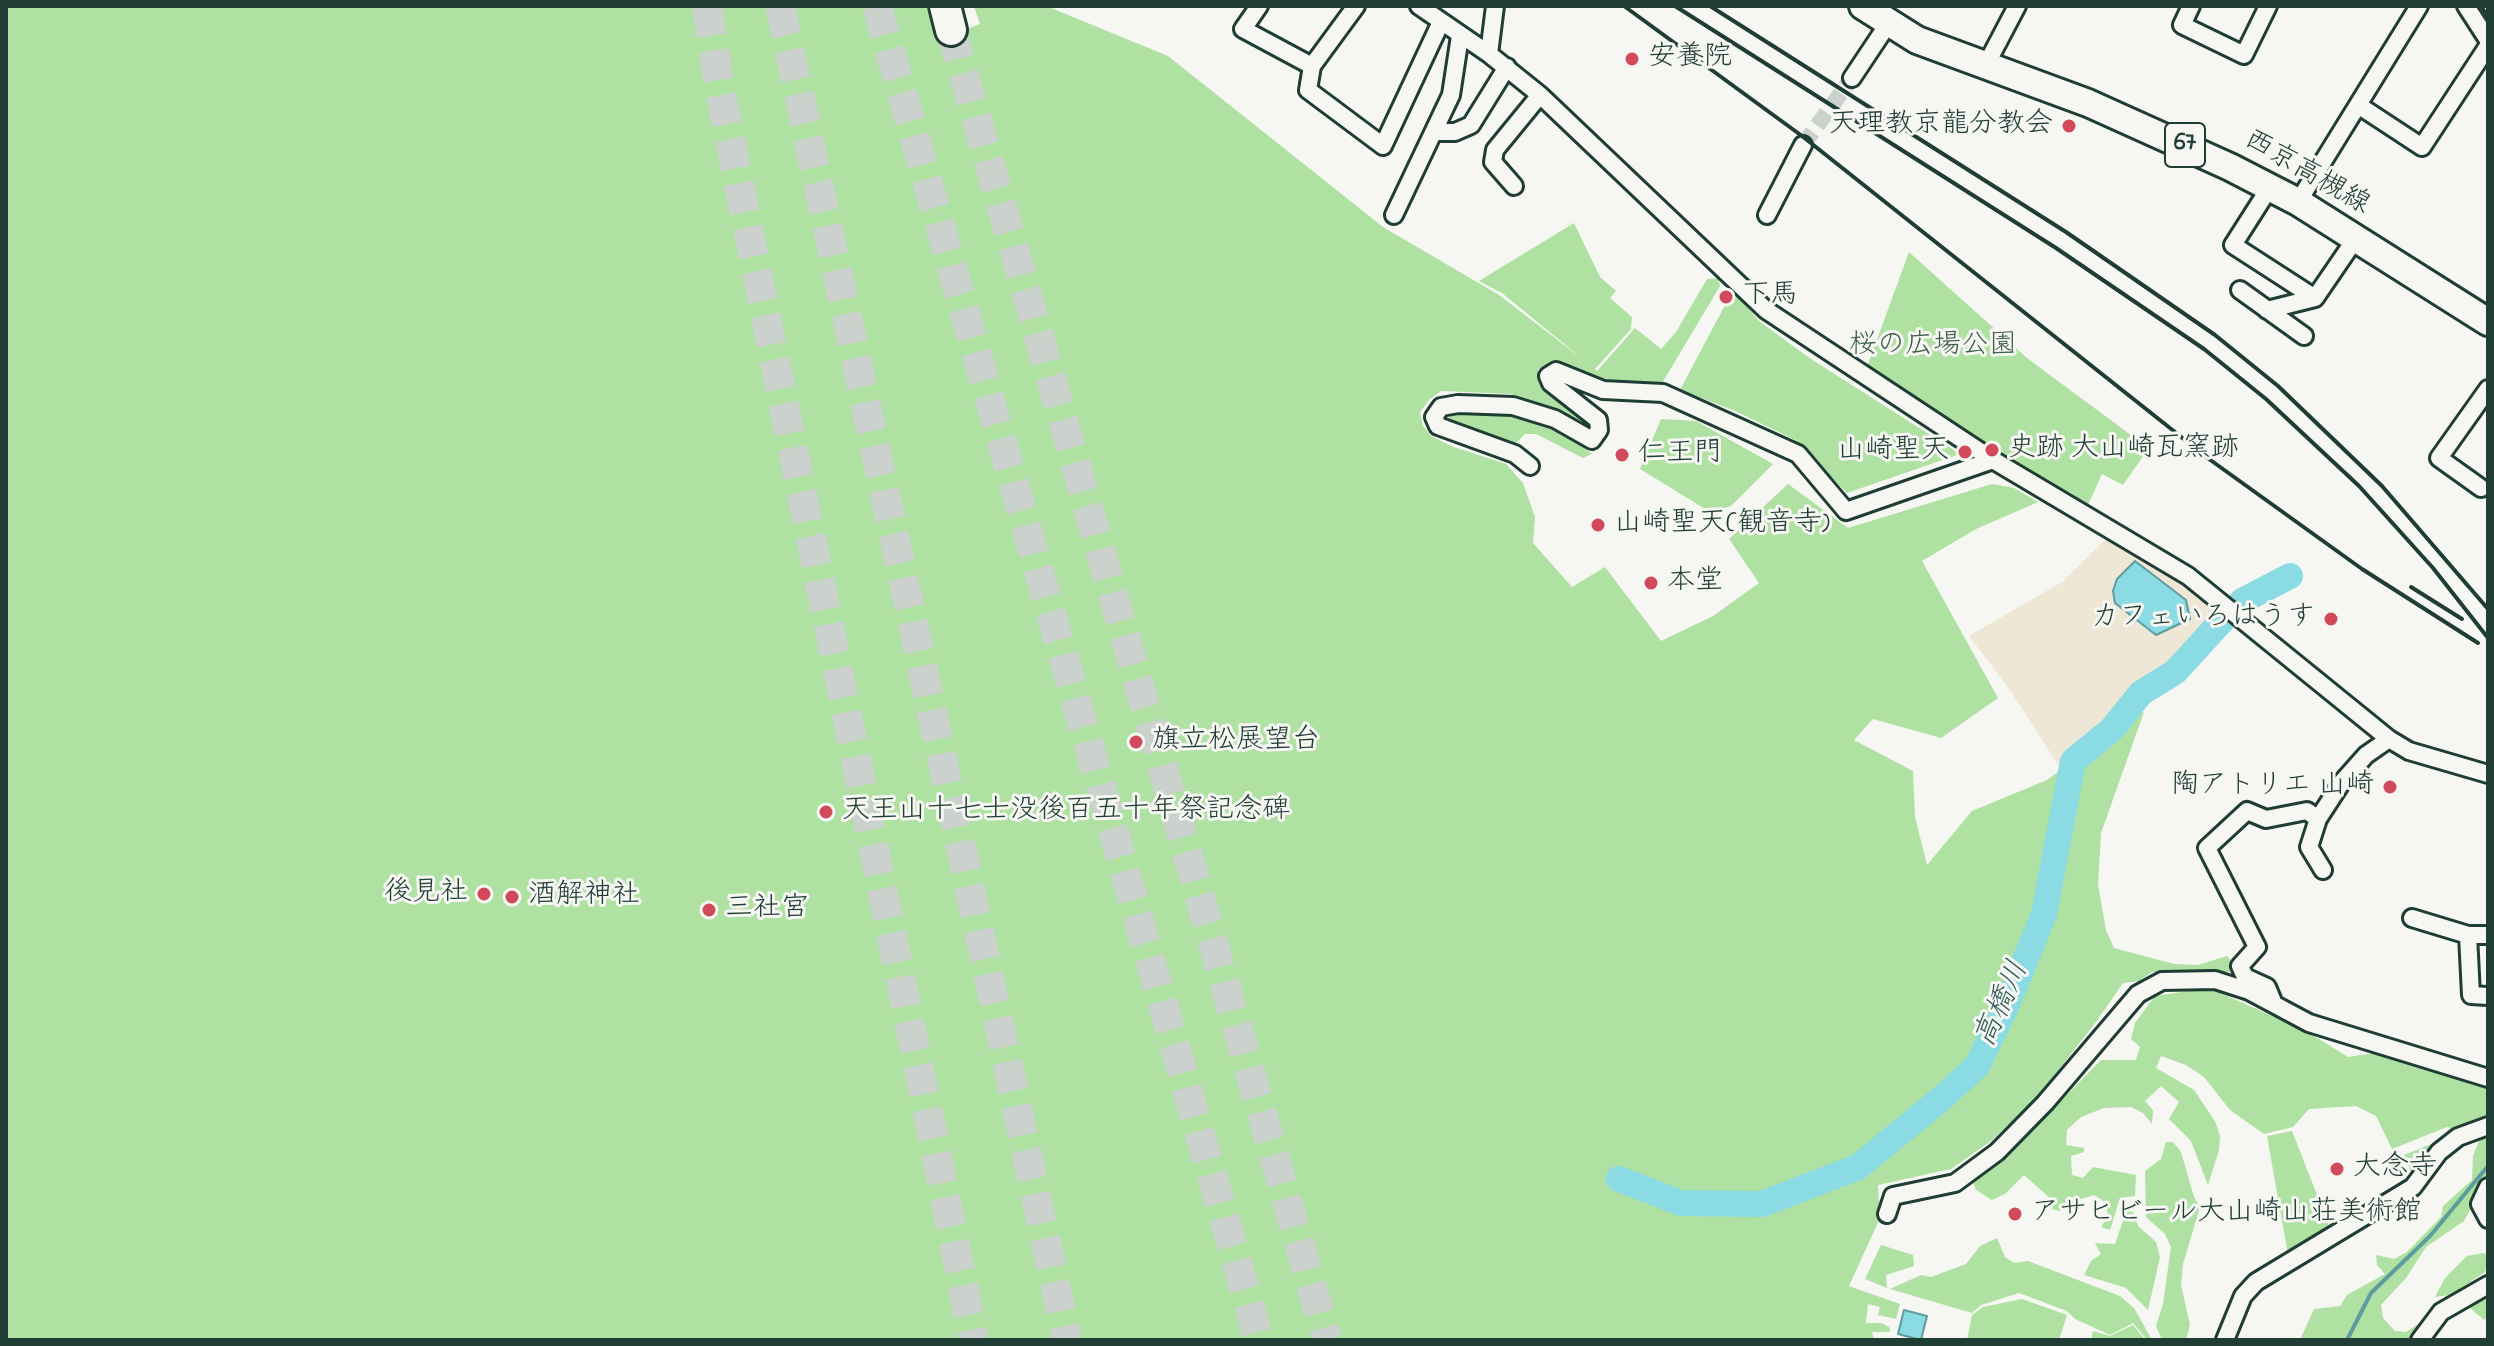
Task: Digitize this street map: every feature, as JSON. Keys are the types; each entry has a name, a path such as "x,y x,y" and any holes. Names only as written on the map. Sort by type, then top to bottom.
{"main road":[{"name":"西京高槻線","path":"1877,13 1917,40 2172,139 2270,187 2488,322"}],"street":[{"path":"1259,6 1243,29 1312,66"},
{"path":"1356,6 1312,66 1308,90 1383,146 1441,22"},
{"path":"1419,6 1507,67 1540,95 1766,310 1993,460 2188,576 2389,739 2409,751 2488,774"},
{"path":"1489,54 1495,6"},
{"path":"1986,65 2017,6"},
{"path":"2191,6 2182,25 2244,55 2268,6"},
{"path":"2298,202 2419,6"},
{"path":"2466,6 2488,40"},
{"path":"1852,78 1877,13"},
{"path":"1394,215 1451,95 1460,36"},
{"path":"2358,105 2422,147 2488,46"},
{"path":"1436,132 1455,132 1471,125 1507,67"},
{"path":"1514,186 1493,162 1495,150 1540,95"},
{"path":"1767,215 1803,145"},
{"path":"2270,187 2233,245 2315,298"},
{"path":"2267,310 2315,298 2356,238"},
{"path":"2240,290 2304,336"},
{"path":"1530,466 1515,454 1438,426 1434,417 1441,407 1458,404 1513,406 1555,419 1592,440 1599,430 1598,420 1551,383 1548,376 1556,371 1603,390 1663,393 1798,454 1846,511 1993,460"},
{"path":"2481,488 2439,458 2488,389"},
{"path":"2323,870 2309,847 2318,819 2342,782 2366,755 2389,739"},
{"path":"2274,1004 2267,987 2245,977 2240,966 2257,947 2207,848 2247,811 2266,819 2307,811 2318,819"},
{"path":"2412,918 2468,935 2488,935"},
{"path":"2468,935 2471,995 2488,996"},
{"path":"1887,1214 1893,1196 1955,1183 1997,1152 2045,1103 2120,1013 2150,986 2162,981 2215,980 2249,991 2309,1023 2488,1078"},
{"path":"2225,1340 2243,1296 2256,1282 2413,1187 2439,1152 2458,1137 2488,1126"},
{"path":"2488,1187 2480,1204 2488,1219"},
{"path":"2425,1338 2441,1312 2488,1285"}],"shaded area":[{"path":"2109,536 2140,551 2225,611 2172,668 2140,692 2111,728 2060,768 2010,690 1969,636 2062,582"}],"green space":[{"path":"6,6 926,6 937,41 980,24 974,6 1046,6 1168,56 1383,227 1499,295 1585,361 1502,293 1479,281 1574,223 1600,277 1616,291 1610,298 1632,317 1631,329 1595,369 1597,371 1635,328 1661,349 1676,332 1707,279 1718,278 1720,286 1661,385 1605,384 1561,365 1538,369 1541,387 1594,427 1590,434 1552,411 1511,394 1441,391 1420,412 1423,426 1431,436 1451,446 1506,464 1523,483 1535,517 1533,543 1572,587 1605,567 1661,641 1713,616 1759,583 1729,539 1788,484 1848,528 1992,484 2014,488 2038,502 1976,529 1922,561 1998,698 1941,738 1873,719 1854,740 1913,771 1915,817 1927,865 1972,811 2047,780 2111,733 2128,716 2144,712 2101,833 2098,884 2106,930 2114,948 2174,964 2198,965 2227,956 2232,961 2231,972 2152,972 2139,981 2123,983 2038,1096 1991,1141 1951,1169 1878,1185 1880,1218 1849,1286 1900,1304 1896,1319 1878,1315 1880,1307 1868,1304 1866,1323 1882,1323 1890,1328 1890,1332 1872,1332 1874,1340 6,1340"},
{"name":"桜の広場公園","path":"1909,252 2027,358 2143,444 2141,448 2146,452 2123,485 2102,474 2087,507 2047,485 1867,367"},
{"path":"1733,290 1759,321 1808,357 1960,454 1847,493 1795,440 1733,410 1680,390"},
{"path":"1453,411 1512,412 1552,424 1592,454 1583,458 1536,434 1525,434 1514,445 1447,421"},
{"path":"1661,419 1696,421 1773,464 1731,506 1710,512 1640,469"},
{"path":"2209,988 2304,1030 2348,1057 2375,1053 2417,1068 2476,1079 2488,1087 2488,1117 2459,1131 2447,1127 2392,1149 2376,1116 2356,1106 2309,1109 2293,1127 2264,1134 2230,1110 2204,1077 2186,1065 2161,1056 2156,1068 2194,1090 2215,1121 2220,1136 2219,1150 2208,1185 2191,1141 2169,1119 2179,1102 2161,1086 2145,1101 2153,1110 2152,1124 2143,1113 2131,1107 2104,1108 2081,1117 2067,1130 2066,1145 2084,1148 2084,1152 2071,1156 2072,1175 2083,1178 2093,1167 2136,1175 2135,1196 2120,1198 2110,1230 2101,1227 2108,1216 2105,1202 2094,1195 2078,1200 2069,1196 2060,1211 2052,1209 2053,1201 2024,1175 2005,1194 1992,1200 1976,1190 1973,1182 2003,1160 2101,1060 2136,1060 2140,1047 2131,1039 2135,1023 2155,996"},
{"path":"2292,1131 2330,1228 2288,1254 2267,1136"},
{"path":"2488,1135 2488,1177 2464,1221 2426,1247 2406,1278 2381,1305 2383,1318 2395,1331 2406,1332 2418,1324 2411,1340 2300,1340 2314,1309 2340,1306 2347,1295 2385,1274 2377,1265 2376,1255 2394,1259 2407,1252 2441,1217 2443,1206 2472,1180 2473,1156 2479,1141"},
{"path":"2446,1138 2413,1177 2404,1155"},
{"path":"2166,1142 2173,1142 2181,1152 2194,1197 2200,1207 2183,1264 2181,1285 2190,1325 2186,1340 2162,1340 2156,1326 2163,1304 2171,1247 2165,1234 2146,1217 2145,1171 2161,1159"},
{"path":"2127,1209 2134,1213 2138,1226 2156,1242 2160,1257 2148,1310 2126,1288 2084,1275 2091,1261 2101,1254 2095,1243 2115,1244"},
{"path":"1997,1238 2005,1257 2014,1263 2028,1261 2120,1296 2134,1308 2152,1340 2147,1340 2133,1323 2110,1335 2075,1319 2067,1311 2019,1293 1981,1305 1972,1313 1890,1289 1921,1275 1931,1277 1966,1264 1980,1246"},
{"path":"1881,1245 1913,1255 1914,1266 1886,1275 1887,1288 1865,1279"},
{"path":"2484,1253 2488,1258 2485,1272 2451,1295 2435,1297 2445,1278 2467,1256"},
{"path":"2488,1295 2488,1316 2484,1320 2470,1308"},
{"path":"2022,1299 2067,1315 2059,1340 1967,1340 1972,1315 1983,1307"},
{"path":"2133,1325 2145,1340 2091,1340 2093,1331 2110,1336"}],"water":[{"path":"2135,561 2186,600 2190,619 2156,635 2115,603 2113,591 2117,579"},
{"path":"1904,1310 1927,1316 1921,1340 1898,1334"}],"waterway":[{"name":"高橋川","path":"2242,601 2290,576"},
{"name":"高橋川","path":"1619,1179 1681,1203 1762,1204 1858,1167 1977,1066 2006,1007 2044,914 2073,761 2112,729 2141,693 2175,672 2229,613"},
{"path":"2347,1340 2371,1293 2430,1236 2488,1166"}],"tunnel":[{"path":"707,6 719,86 974,1340"},
{"path":"780,6 1067,1340"},
{"path":"877,6 1259,1340"},
{"path":"951,30 1327,1340"},
{"path":"1803,145 1852,78"}],"railway":[{"path":"1624,6 1802,136 2209,459 2362,569 2478,643"},
{"path":"1675,6 2056,248 2204,349 2266,399 2359,486 2433,568 2488,638"},
{"path":"1710,6 2066,232 2215,335 2278,386 2382,486 2488,609"},
{"path":"2481,6 2488,17"},
{"path":"2411,587 2462,619"}],"place":[{"name":"安養院","path":"1632,59"},
{"name":"天理教京龍分教会","path":"2069,126"},
{"name":"下馬","path":"1726,297"},
{"name":"史跡 大山崎瓦窯跡","path":"1992,450"},
{"name":"山崎聖天","path":"1965,452"},
{"name":"仁王門","path":"1622,455"},
{"name":"山崎聖天(観音寺)","path":"1598,525"},
{"name":"本堂","path":"1651,583"},
{"name":"カフェいろはうす","path":"2331,619"},
{"name":"旗立松展望台","path":"1136,742"},
{"name":"陶アトリエ 山崎","path":"2390,787"},
{"name":"天王山十七士没後百五十年祭記念碑","path":"826,812"},
{"name":"後見社","path":"484,894"},
{"name":"酒解神社","path":"512,897"},
{"name":"三社宮","path":"709,910"},
{"name":"大念寺","path":"2337,1169"},
{"name":"アサヒビール大山崎山荘美術館","path":"2015,1214"}]}
